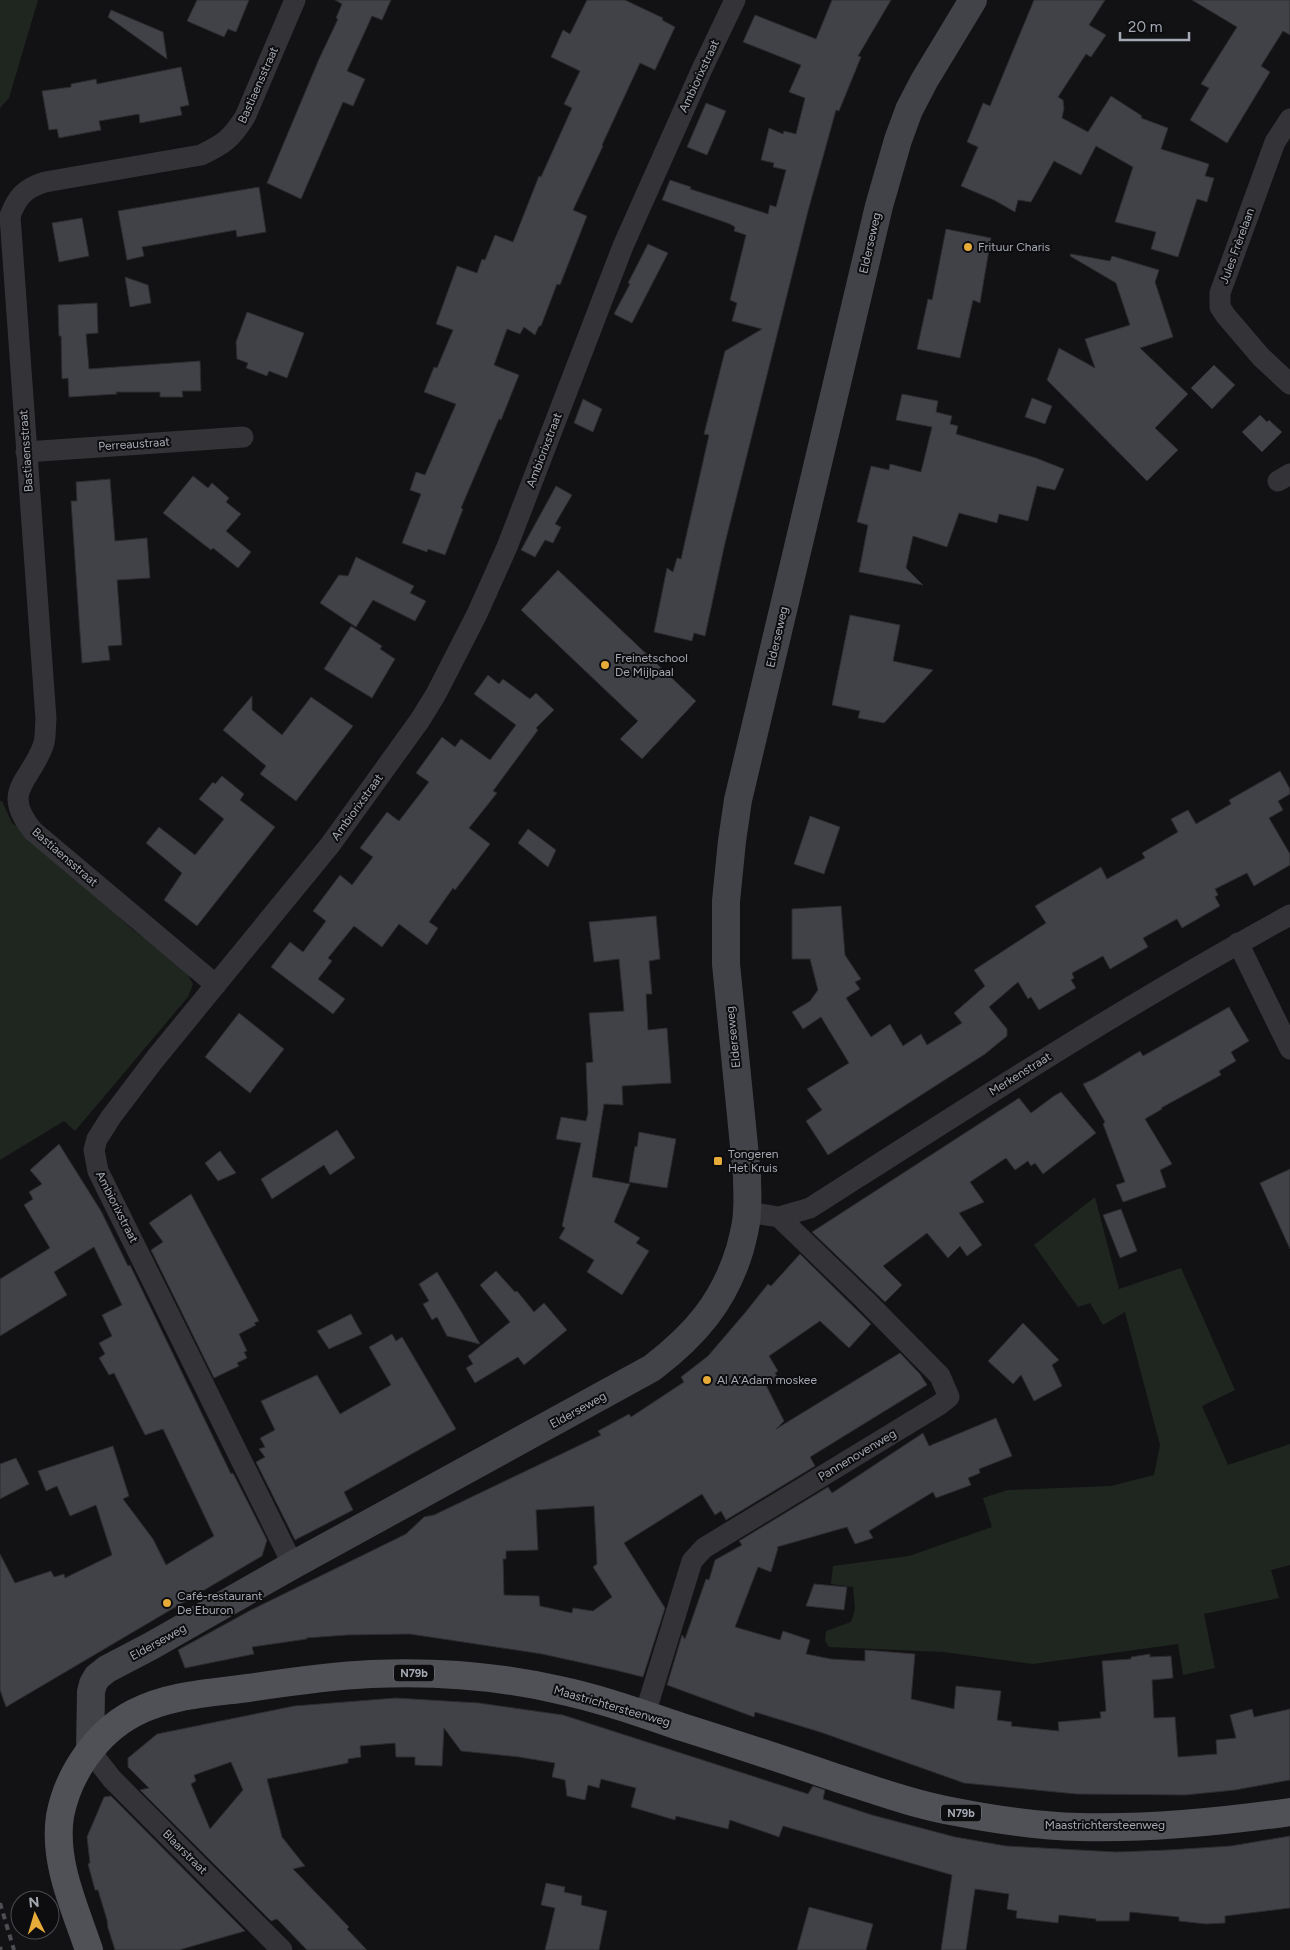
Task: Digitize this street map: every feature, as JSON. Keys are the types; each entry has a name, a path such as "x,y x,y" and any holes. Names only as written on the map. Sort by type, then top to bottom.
{"main road":[{"name":"Elderseweg","path":"90,1751 90,1700 93,1684 107,1669 652,1368 694,1332 724,1290 735,1266 748,1212 747,1176 726,964 726,901 738,800 879,206 898,140 924,81 973,0"},
{"name":"Maastrichtersteenweg","path":"89,1950 63,1871 59,1847 58,1830 67,1790 80,1763 112,1727 135,1713 163,1702 204,1693 370,1674 416,1673 488,1678 558,1690 645,1714 911,1802 994,1819 1070,1827 1121,1827 1207,1823 1290,1812"}],"street":[{"name":"Bastiaensstraat","path":"216,985 33,831 22,819 17,808 16,794 20,783 43,745 46,719 10,216 15,203 32,186 45,182 201,154 223,145 236,132 245,118 295,0"},
{"name":"Ambiorixstraat","path":"294,1565 95,1160 94,1150 97,1139 111,1117 155,1059 330,845 420,720 441,685 477,614 506,547 623,246 735,0"},
{"name":"Jules Frèrelaan","path":"1290,118 1275,142 1220,293 1220,307 1261,357 1290,384"},
{"name":"Perreaustraat","path":"26,452 243,436"},
{"name":"Merkenstraat","path":"748,1212 779,1217 810,1208 1057,1050 1238,943 1290,916"},
{"path":"1238,943 1290,1050"},
{"name":"Pannenovenweg","path":"645,1714 692,1560 704,1548 939,1405 949,1397 940,1376 779,1217"},
{"name":"Blaarstraat","path":"90,1751 112,1779 282,1950"}],"shaded area":[{"path":"0,0 38,0 9,98 0,108"},
{"path":"0,801 2,801 12,823 38,842 132,929 184,968 193,984 188,997 75,1131 64,1121 0,1160"},
{"path":"1095,1197 1119,1289 1181,1268 1235,1390 1202,1406 1228,1465 1290,1444 1290,1565 1271,1570 1279,1598 1204,1614 1215,1668 1183,1675 1178,1644 1033,1664 943,1652 829,1647 825,1641 826,1631 851,1622 855,1609 853,1587 831,1584 833,1566 909,1556 992,1527 983,1498 1008,1490 1111,1486 1154,1475 1160,1445 1125,1312 1103,1325 1090,1303 1078,1307 1034,1245"}],"building":[{"path":"197,0 249,0 236,32 228,29 224,37 187,21"},
{"path":"335,0 391,0 382,20 372,16 347,71 365,79 353,106 343,102 301,199 267,183 319,59 338,19 336,18 342,4"},
{"path":"587,0 625,0 663,18 662,20 675,27 655,70 640,63 602,145 573,210 587,216 560,285 557,284 541,326 539,326 535,335 524,327 520,334 507,329 494,365 519,375 461,508 463,509 445,555 428,549 427,552 402,543 421,494 410,490 416,472 425,475 456,404 424,392 434,367 437,368 453,330 436,324 457,266 477,273 482,259 485,260 495,235 513,242 539,176 541,177 572,108 564,104 580,71 551,57 563,30 570,34"},
{"path":"832,0 891,0 858,56 861,57 839,111 836,110 808,211 725,543 705,636 694,633 692,641 654,632 667,568 673,572 677,558 681,559 709,435 704,434 725,351 762,329 732,321 737,303 730,300 746,235 734,231 735,227 730,224 662,200 670,180 691,187 690,189 768,214 770,205 776,207 786,170 773,167 774,163 761,160 769,128 783,134 784,131 796,134 805,98 789,92 801,65 743,42 755,15 816,39"},
{"path":"1034,0 1105,0 1089,25 1106,35 1091,57 1086,54 1058,97 1063,100 1062,118 1088,132 1111,96 1142,116 1141,118 1168,128 1161,149 1209,164 1205,176 1214,178 1207,202 1197,199 1178,257 1151,249 1156,232 1115,222 1133,167 1096,146 1081,175 1054,161 1031,202 1018,200 1015,212 994,200 961,186 978,147 967,142 983,103 990,106"},
{"path":"1192,0 1290,0 1290,35 1283,31 1261,66 1270,72 1227,143 1190,120 1209,88 1201,84 1237,27"},
{"path":"111,10 163,32 167,59 108,17"},
{"path":"181,67 189,105 180,107 182,115 140,123 139,114 99,121 101,130 59,138 57,129 49,130 42,91 71,87 71,84 96,79 97,84"},
{"path":"706,103 726,111 707,155 687,147"},
{"path":"259,187 266,232 237,237 236,230 142,247 144,256 127,260 118,211"},
{"path":"82,218 89,256 59,262 52,223"},
{"path":"946,229 991,238 980,303 973,300 960,358 917,349 928,299 932,300"},
{"path":"648,244 668,253 632,323 614,314"},
{"path":"1071,254 1110,261 1112,256 1159,270 1155,282 1173,337 1140,348 1188,394 1155,428 1178,450 1147,481 1047,380 1059,348 1095,368 1085,339 1130,325 1116,283 1070,256"},
{"path":"125,277 148,285 151,303 130,307"},
{"path":"97,303 98,333 86,334 89,369 200,361 201,391 182,391 183,397 160,397 160,392 116,392 117,394 69,397 68,378 62,379 58,305"},
{"path":"247,312 304,333 287,378 269,371 267,376 246,368 248,363 237,359 236,342"},
{"path":"1214,365 1235,385 1212,409 1191,388"},
{"path":"902,394 938,401 936,412 952,416 950,424 958,426 956,434 1036,458 1064,469 1055,490 1037,486 1028,521 999,514 997,523 959,513 947,547 913,536 906,568 923,585 859,572 868,525 857,522 871,466 889,470 890,464 921,472 932,427 896,420"},
{"path":"1032,398 1052,406 1045,424 1025,417"},
{"path":"583,399 602,409 593,432 574,423"},
{"path":"1260,415 1267,422 1269,420 1282,432 1262,452 1242,432"},
{"path":"193,476 208,488 212,483 229,498 226,502 241,514 226,531 251,552 238,568 163,513"},
{"path":"110,479 115,541 147,538 150,578 117,580 122,645 108,646 110,660 82,663 71,501 77,501 76,482"},
{"path":"556,486 572,495 555,524 561,527 553,543 545,540 535,557 521,550"},
{"path":"356,557 414,586 410,593 426,601 415,621 373,600 356,627 320,603 339,575 348,576"},
{"path":"558,570 696,701 642,759 620,739 638,721 521,610"},
{"path":"850,615 900,625 893,661 933,670 884,723 858,718 860,711 832,705"},
{"path":"351,626 382,646 380,649 395,659 372,698 324,669"},
{"path":"488,675 499,684 503,679 530,699 536,693 554,710 536,728 538,730 493,791 497,793 469,828 490,844 455,890 453,888 429,922 438,928 427,945 399,924 382,947 354,926 328,958 332,961 318,979 345,999 333,1014 271,967 290,942 303,952 326,921 313,911 340,875 352,885 373,857 360,848 387,812 399,821 429,782 416,773 442,737 455,747 461,739 490,760 516,725 474,694"},
{"path":"252,696 252,710 282,735 311,697 353,726 296,801 260,774 266,766 223,730"},
{"path":"1280,771 1290,789 1290,794 1278,801 1283,810 1269,818 1290,854 1290,865 1254,886 1247,873 1215,889 1218,895 1215,897 1220,906 1182,928 1177,919 1143,938 1148,947 1110,969 1103,956 1072,973 1074,978 1071,980 1076,988 1039,1010 1031,997 1028,999 1018,982 989,1007 1007,1029 1007,1036 985,1054 828,1155 806,1121 822,1110 807,1089 849,1063 821,1017 803,1029 792,1012 810,1001 818,990 810,959 792,959 792,909 841,906 845,955 861,979 855,982 860,989 846,998 871,1037 890,1024 903,1046 921,1034 927,1045 962,1023 954,1013 985,986 974,970 1046,923 1035,906 1101,867 1107,879 1145,858 1142,853 1178,832 1171,819 1188,810 1196,824 1231,804 1229,800"},
{"path":"222,776 244,794 240,800 275,827 197,926 164,900 182,873 146,843 159,827 195,855 224,819 199,799 213,782 215,784"},
{"path":"810,816 840,827 824,874 794,864"},
{"path":"528,829 556,850 548,867 518,843"},
{"path":"656,916 660,959 649,961 652,994 646,994 648,1030 667,1028 671,1083 622,1086 623,1105 604,1104 592,1177 630,1184 614,1222 640,1238 636,1243 649,1251 622,1295 587,1272 594,1260 559,1238 565,1228 562,1226 581,1143 556,1139 561,1117 586,1121 588,1113 586,1063 593,1062 589,1013 624,1011 619,959 594,962 589,922"},
{"path":"1229,1007 1249,1041 1231,1052 1236,1061 1219,1071 1221,1075 1161,1108 1145,1119 1172,1164 1160,1170 1166,1187 1123,1202 1116,1185 1125,1182 1103,1124 1105,1122 1083,1084 1140,1051 1143,1056"},
{"path":"239,1013 284,1049 250,1093 205,1057"},
{"path":"1061,1092 1096,1133 1043,1174 1035,1163 1031,1166 1028,1161 1015,1170 1006,1158 970,1182 984,1202 959,1213 982,1245 967,1256 960,1246 948,1258 927,1233 883,1266 902,1285 885,1302 812,1232 1019,1098 1031,1113"},
{"path":"337,1130 355,1158 330,1175 324,1165 272,1199 261,1179"},
{"path":"639,1132 676,1139 667,1188 629,1182"},
{"path":"59,1144 101,1211 128,1266 130,1265 231,1474 233,1473 267,1540 262,1556 6,1707 0,1690 0,1554 15,1583 51,1571 54,1577 64,1574 65,1578 112,1555 96,1505 70,1516 57,1486 46,1491 38,1471 113,1446 129,1496 123,1499 153,1539 166,1565 214,1536 163,1429 145,1435 114,1373 109,1375 99,1358 105,1354 99,1343 112,1336 102,1315 122,1305 94,1247 54,1272 67,1295 0,1336 0,1279 50,1248 24,1205 33,1199 29,1192 42,1184 30,1170"},
{"path":"220,1151 236,1173 218,1181 205,1163"},
{"path":"1290,1169 1290,1249 1260,1183"},
{"path":"191,1194 259,1321 254,1323 256,1325 239,1334 247,1351 244,1352 247,1358 237,1363 239,1366 214,1378 151,1250 163,1242 149,1223"},
{"path":"1121,1209 1137,1251 1120,1258 1103,1215"},
{"path":"800,1254 871,1324 849,1348 820,1321 769,1356 778,1371 775,1373 778,1378 766,1385 784,1421 776,1429 900,1353 920,1374 927,1385 810,1457 815,1466 726,1520 721,1511 715,1515 702,1494 624,1543 665,1608 643,1677 542,1654 410,1634 306,1638 252,1647 254,1654 185,1668 178,1650 251,1610 406,1534 424,1517 434,1515 601,1435 598,1431 629,1414 631,1417 684,1382 681,1377 708,1356 768,1284 771,1286","holes":["594,1506 597,1564 593,1567 612,1597 593,1611 573,1608 572,1613 540,1606 539,1596 504,1595 503,1559 506,1559 506,1551 538,1550 536,1510"]},
{"path":"496,1271 515,1292 517,1291 534,1312 544,1303 567,1330 524,1365 518,1357 475,1383 466,1368 473,1364 468,1356 510,1322 480,1285"},
{"path":"437,1272 480,1344 447,1336 437,1317 432,1320 423,1304 429,1301 419,1284"},
{"path":"351,1314 362,1334 329,1349 317,1331"},
{"path":"1023,1323 1059,1360 1052,1365 1062,1386 1034,1401 1021,1375 1013,1384 988,1361"},
{"path":"392,1334 396,1341 402,1337 456,1429 344,1492 353,1510 295,1540 256,1462 265,1457 259,1449 265,1447 260,1438 275,1430 261,1401 317,1375 340,1414 391,1385 369,1347"},
{"path":"996,1418 1012,1456 979,1469 980,1473 968,1478 971,1485 936,1498 933,1492 869,1531 873,1538 855,1544 847,1527 777,1547 771,1572 758,1567 735,1627 780,1640 783,1631 810,1640 806,1654 831,1659 865,1661 865,1650 915,1654 911,1699 954,1709 956,1686 1001,1691 997,1720 1012,1722 1011,1726 1059,1731 1058,1722 1101,1718 1100,1712 1106,1711 1102,1661 1131,1659 1131,1657 1150,1654 1150,1657 1171,1656 1173,1678 1152,1680 1154,1718 1175,1717 1178,1757 1217,1754 1216,1740 1236,1738 1230,1715 1252,1709 1254,1717 1290,1709 1290,1780 1235,1790 1185,1795 1076,1794 964,1783 823,1733 755,1712 754,1717 667,1685 682,1635 685,1639 706,1579 709,1580 715,1560 742,1545 739,1541 828,1487 832,1493 923,1433 929,1446"},
{"path":"16,1458 29,1484 0,1499 0,1464"},
{"path":"814,1584 847,1587 844,1610 806,1606"},
{"path":"396,1698 479,1703 563,1715 808,1794 813,1786 825,1790 823,1799 872,1815 955,1837 1006,1846 1116,1852 1231,1846 1290,1836 1290,1908 1225,1916 1225,1923 1206,1924 1179,1921 1179,1917 1130,1912 1129,1921 1096,1921 1096,1919 1059,1915 1058,1923 1016,1918 1017,1911 1007,1909 1009,1894 975,1889 966,1950 941,1950 952,1875 783,1826 779,1837 730,1820 728,1829 676,1816 675,1820 631,1807 636,1788 601,1779 599,1788 588,1785 585,1800 567,1796 565,1780 552,1777 555,1763 461,1751 444,1728 442,1766 415,1765 415,1757 396,1757 395,1743 360,1746 361,1757 348,1759 348,1763 267,1779 282,1837 305,1866 293,1869 349,1927 347,1929 367,1950 307,1950 277,1919 271,1921 140,1790 149,1788 128,1767 128,1758 157,1734 294,1706","holes":["231,1762 243,1790 210,1829 191,1784 196,1781 194,1775"]},
{"path":"111,1796 245,1931 179,1950 115,1950 98,1890 95,1890 88,1864 90,1863 87,1837 104,1797"},
{"path":"546,1883 565,1887 564,1892 582,1896 581,1905 607,1911 599,1950 545,1950 555,1908 541,1905"},
{"path":"809,1907 873,1924 866,1950 797,1950"}],"railway":[{"path":"0,1903 14,1950"}],"place":[{"name":"Frituur Charis","path":"968,247"},
{"name":"Freinetschool De Mijlpaal","path":"605,665"},
{"name":"Tongeren Het Kruis","path":"718,1161"},
{"name":"Al A’Adam moskee","path":"707,1380"},
{"name":"Café-restaurant De Eburon","path":"167,1603"}]}
